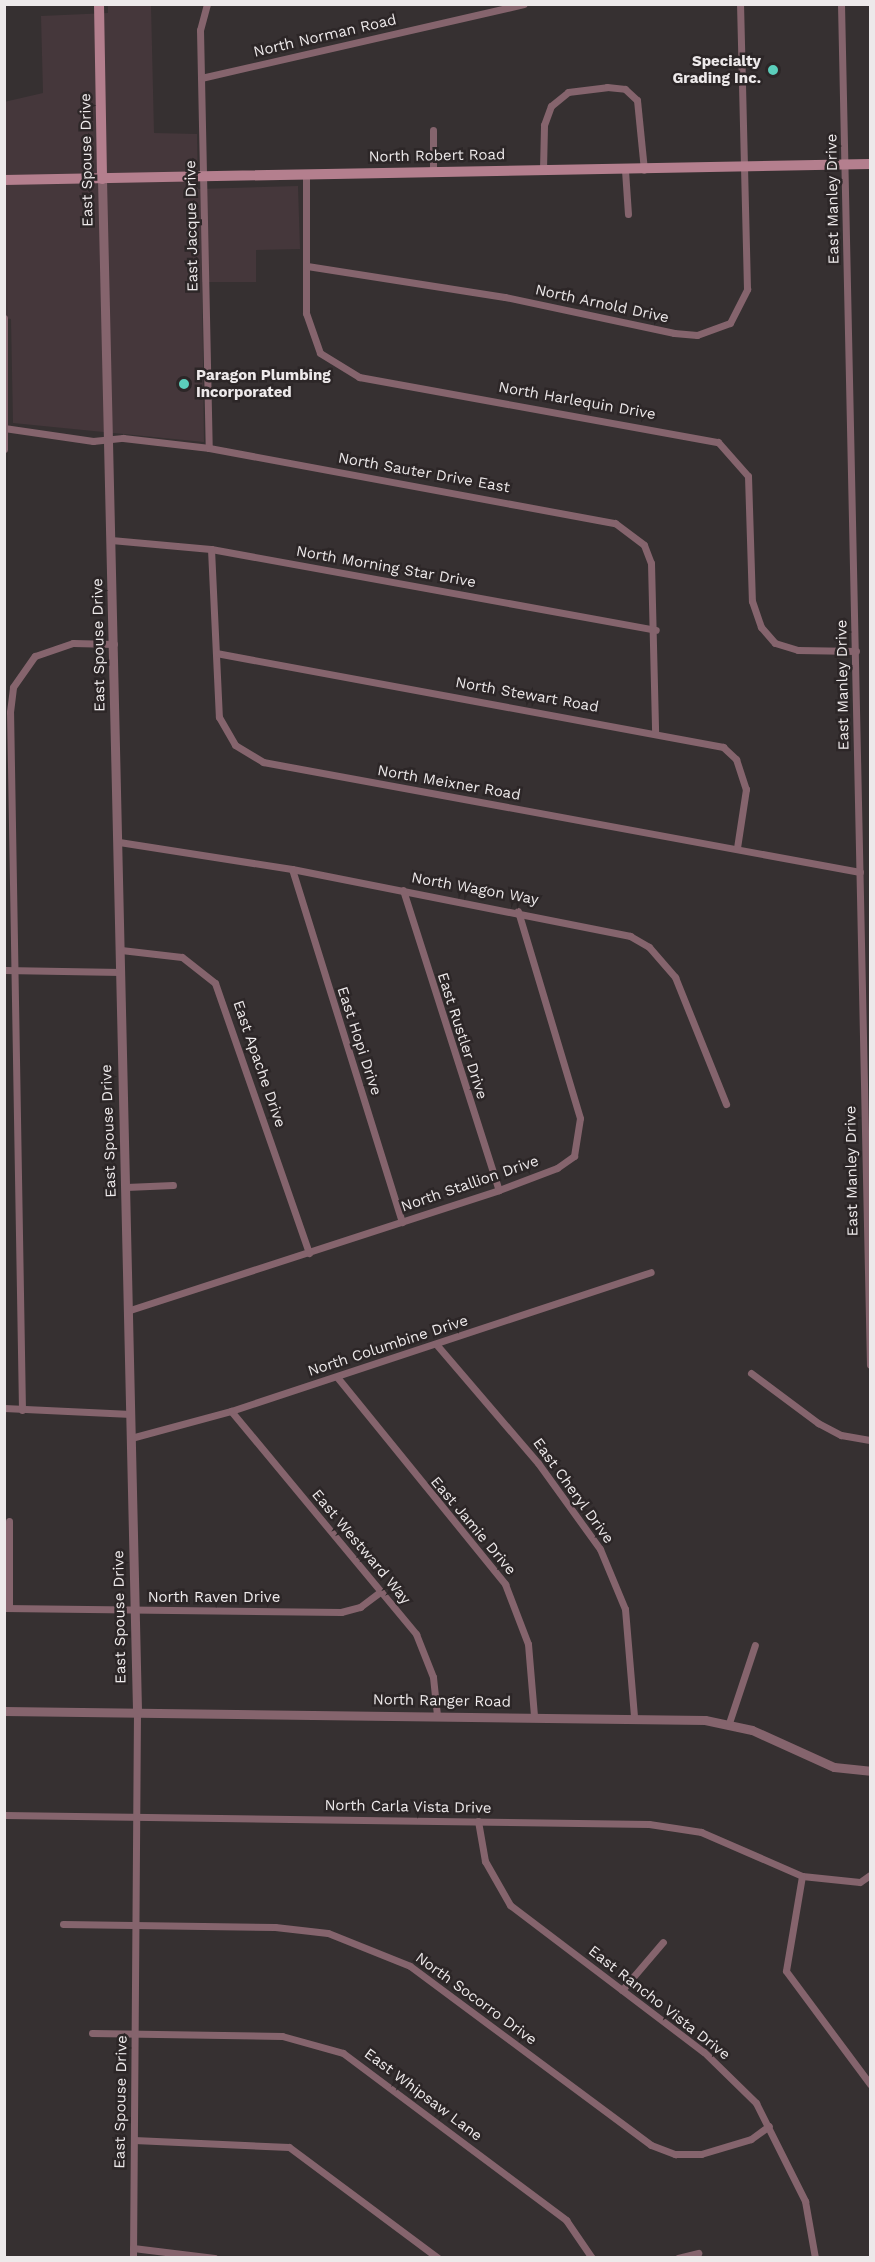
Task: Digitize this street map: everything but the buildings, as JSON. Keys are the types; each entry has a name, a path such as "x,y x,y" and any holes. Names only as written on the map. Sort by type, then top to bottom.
{"main road":[{"name":"East Spouse Drive","path":"99,4 102,179"},
{"name":"North Robert Road","path":"4,180 432,170 644,170 870,164"}],"street":[{"name":"East Jacque Drive","path":"207,4 201,78 205,176 209,448"},
{"name":"North Norman Road","path":"201,78 524,4"},
{"name":"North Arnold Drive","path":"307,266 505,297 674,333 714,331 741,310 747,289 740,4"},
{"name":"East Manley Drive","path":"841,4 870,1365"},
{"path":"543,170 544,125 551,106 568,92 607,87 625,89 637,100 644,170"},
{"path":"432,170 433,130"},
{"path":"625,170 628,214"},
{"name":"North Harlequin Drive","path":"306,173 310,335 339,369 718,442 735,454 748,476 752,602 761,627 775,643 798,650 856,651"},
{"name":"East Spouse Drive","path":"102,179 130,1310 137,1713 138,1926 133,2258"},
{"path":"4,318 6,428 4,449"},
{"name":"North Sauter Drive East","path":"6,428 109,440 209,448 615,523 644,545 654,584 655,732"},
{"name":"North Morning Star Drive","path":"111,540 212,549 656,630"},
{"name":"North Meixner Road","path":"212,549 216,653 223,732 263,762 860,872"},
{"path":"22,1410 9,971 13,687 20,670 51,648 114,644"},
{"name":"North Stewart Road","path":"216,653 655,732 723,747 736,759 746,789 737,848"},
{"name":"North Wagon Way","path":"118,842 292,869 518,911 588,925 649,947 685,997 726,1104"},
{"name":"East Hopi Drive","path":"292,869 402,1222"},
{"name":"East Rustler Drive","path":"403,890 499,1190"},
{"name":"North Stallion Drive","path":"130,1310 499,1190 557,1168 574,1155 580,1139 580,1118 518,911"},
{"name":"East Apache Drive","path":"121,950 182,957 214,982 309,1253"},
{"path":"9,971 121,972"},
{"path":"126,1187 173,1185"},
{"name":"North Columbine Drive","path":"131,1438 231,1412 651,1272"},
{"name":"East Cheryl Drive","path":"436,1344 538,1463 600,1550 625,1609 634,1717"},
{"path":"751,1373 818,1423 841,1435 870,1440"},
{"name":"East Jamie Drive","path":"338,1377 505,1584 528,1644 534,1716"},
{"path":"4,1408 131,1414"},
{"name":"East Westward Way","path":"231,1412 381,1591 427,1655 437,1716"},
{"path":"7,1608 9,1521"},
{"name":"North Raven Drive","path":"7,1608 341,1612 360,1607 381,1591"},
{"path":"729,1723 755,1645"},
{"name":"North Ranger Road","path":"4,1710 634,1717 729,1723 834,1767 870,1771"},
{"name":"North Carla Vista Drive","path":"4,1815 478,1821 683,1828 726,1840 802,1876"},
{"name":"East Rancho Vista Drive","path":"478,1821 485,1861 510,1905 728,2073 769,2126 805,2201 815,2258"},
{"path":"870,1875 860,1882 802,1876 786,1971 870,2084"},
{"name":"North Socorro Drive","path":"63,1924 275,1927 328,1934 371,1947 410,1966 622,2126 675,2154 725,2149 769,2126"},
{"path":"622,1990 663,1942"},
{"name":"East Whipsaw Lane","path":"92,2033 282,2036 343,2052 566,2220 592,2258"},
{"path":"134,2140 288,2147 438,2258"},
{"path":"133,2248 214,2258"},
{"path":"678,2258 698,2253"}],"shaded area":[{"path":"108,5 151,5 154,133 197,134 198,189 298,186 300,249 256,250 256,282 202,282 204,442 13,423 11,319 4,318 4,102 43,93 41,16 108,13"}],"place":[{"name":"Specialty Grading Inc.","path":"773,70"},
{"name":"Paragon Plumbing Incorporated","path":"184,384"}]}
